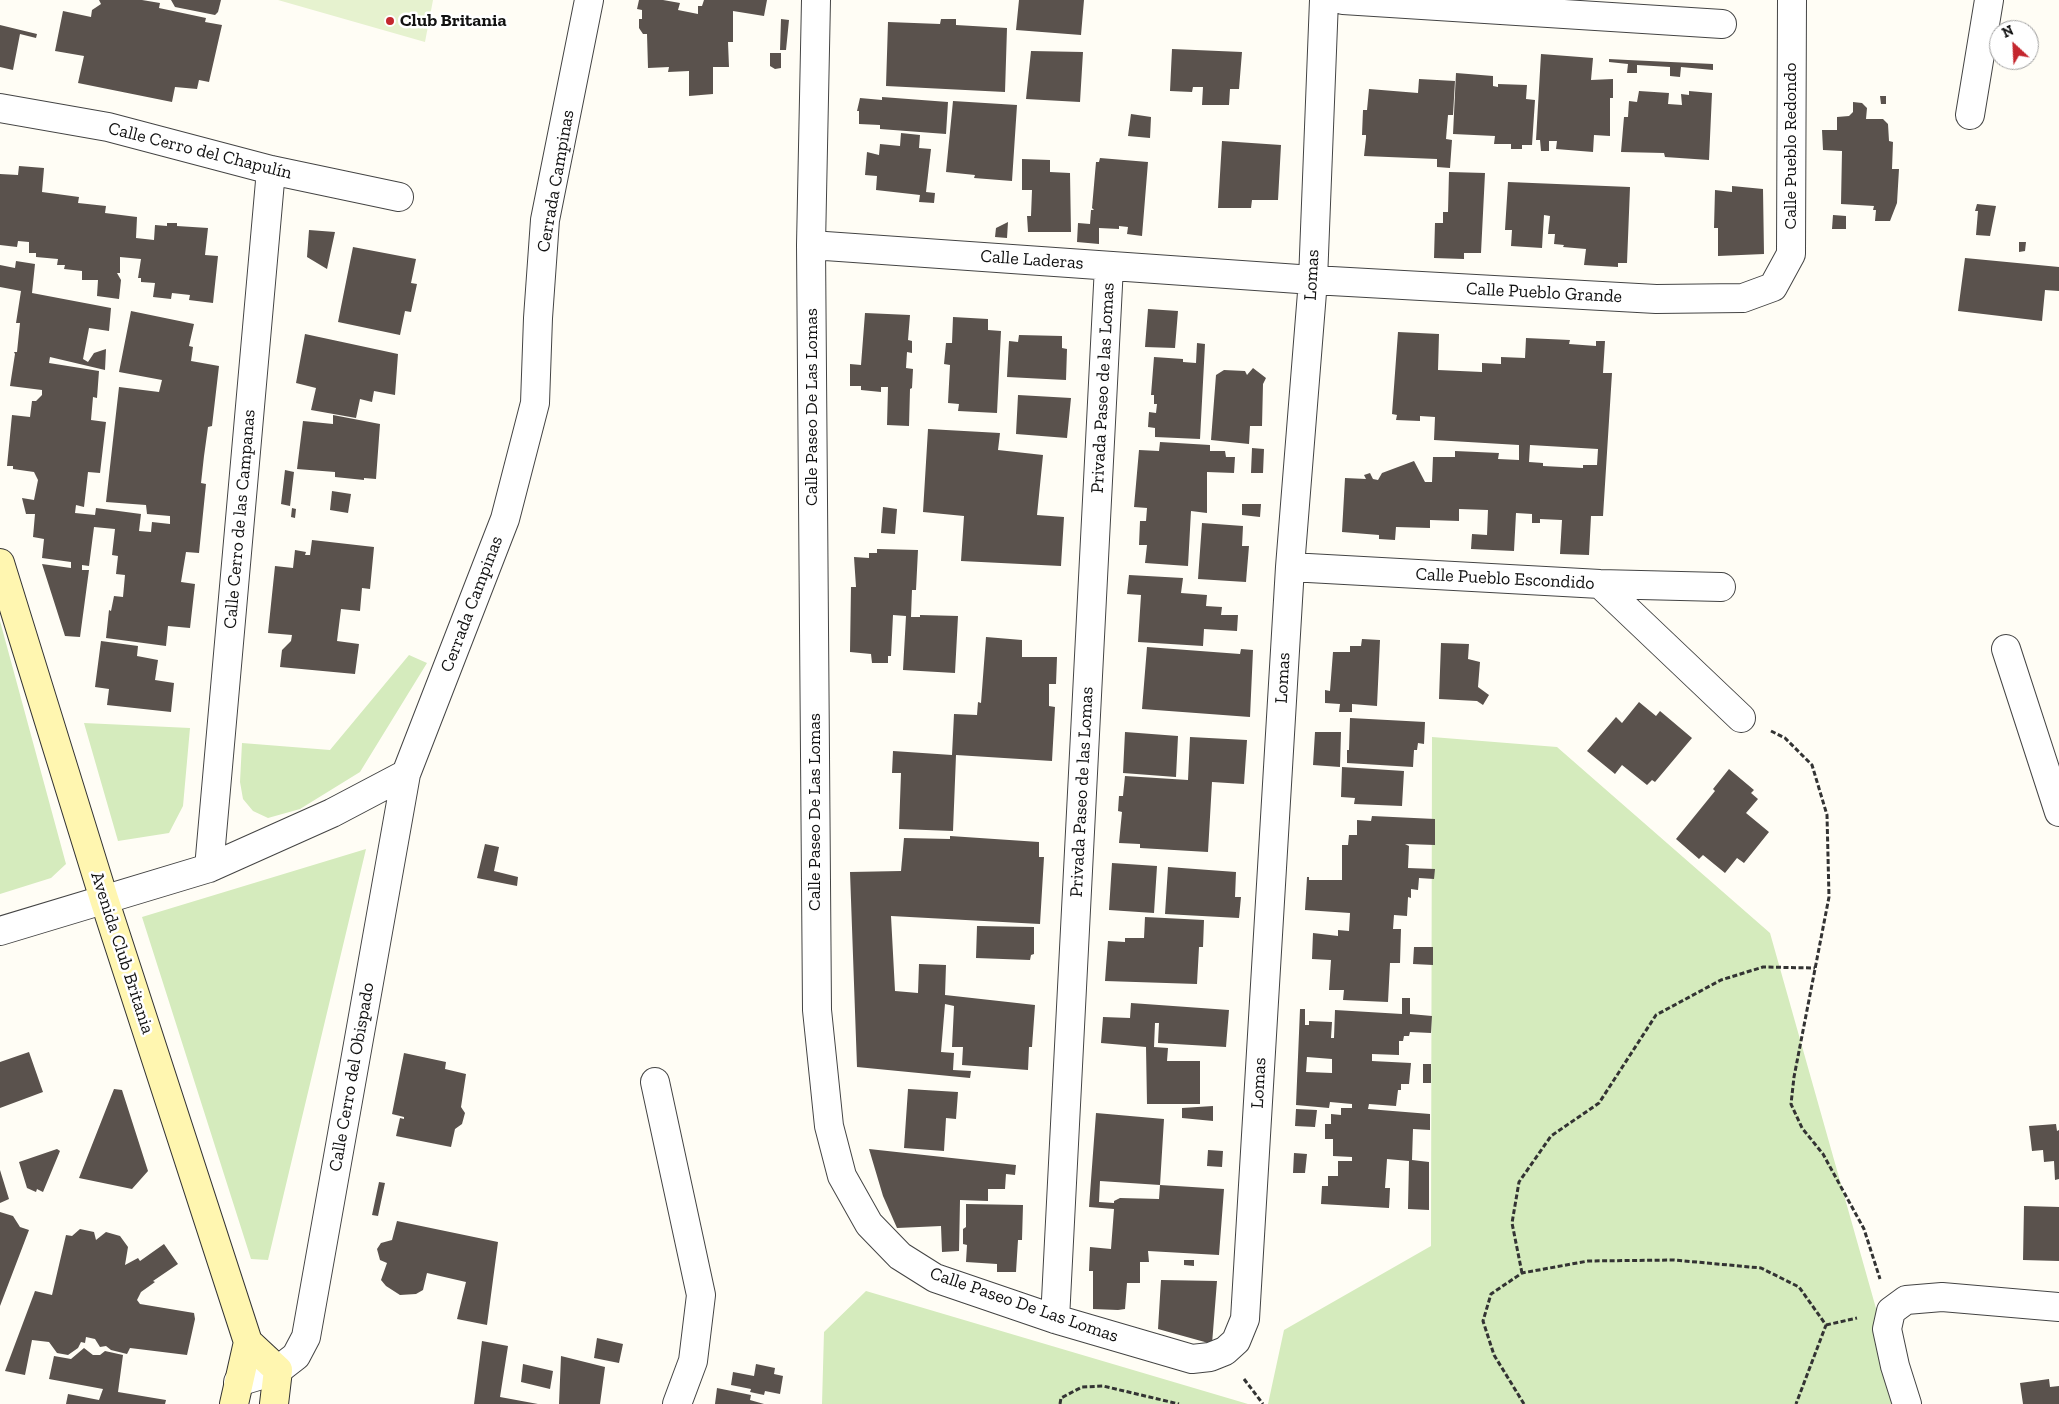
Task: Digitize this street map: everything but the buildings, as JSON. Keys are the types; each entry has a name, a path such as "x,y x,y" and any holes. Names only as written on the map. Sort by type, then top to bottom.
{"main road":[{"name":"Avenida Club Britania","path":"0,563 104,899 248,1342 278,1370"},
{"path":"236,1393 248,1342"},
{"path":"274,1404 278,1370"}],"street":[{"name":"Cerrada Campinas","path":"406,774 505,519 535,403 545,220 589,0"},
{"name":"Calle Paseo De Las Lomas","path":"816,0 811,245 817,1010 829,1126 842,1176 870,1224 900,1256 935,1278 1055,1319 1192,1359 1226,1351"},
{"name":"Lomas","path":"1226,1351 1236,1341 1245,1319 1290,566 1312,280 1324,0"},
{"path":"1343,0 1722,24"},
{"name":"Calle Pueblo Redondo","path":"1774,287 1790,254 1792,0"},
{"path":"1970,115 1989,0"},
{"name":"Calle Cerro del Chapulín","path":"0,108 108,127 271,170 399,197"},
{"name":"Calle Cerro de las Campanas","path":"209,868 271,170"},
{"name":"Calle Laderas","path":"811,245 1312,280"},
{"name":"Privada Paseo de las Lomas","path":"1055,1319 1109,266"},
{"name":"Calle Pueblo Grande","path":"1312,280 1656,299 1743,298 1774,287"},
{"name":"Calle Pueblo Escondido","path":"1290,566 1600,584 1721,586"},
{"path":"1600,584 1741,718"},
{"path":"2006,649 2059,812"},
{"path":"0,931 209,868 332,813 406,774"},
{"name":"Calle Cerro del Obispado","path":"236,1393 278,1370 296,1356 306,1337 406,774"},
{"path":"655,1082 701,1295 693,1361 677,1404"},
{"path":"1907,1404 1895,1366 1887,1330 1891,1311 1906,1300 1942,1297 2059,1307"}],"path":[{"path":"1741,718 1786,738 1812,765 1827,815 1829,897 1794,1077 1791,1104 1802,1128 1824,1154 1864,1228 1891,1311 1826,1324"},
{"path":"1522,1273 1512,1223 1519,1182 1550,1136 1599,1103 1656,1016 1721,980 1763,967 1815,968"},
{"path":"1524,1404 1494,1355 1483,1321 1491,1294 1522,1273 1588,1261 1674,1260 1761,1268 1799,1287 1826,1324"},
{"path":"1796,1404 1826,1324"},
{"path":"1060,1404 1061,1398 1082,1387 1103,1386 1179,1404"}],"green space":[{"name":"Club Britania","path":"278,0 433,0 425,42"},
{"path":"0,621 66,864 51,878 0,894"},
{"path":"409,655 427,663 360,772 300,809 268,818 253,811 243,799 240,782 242,743 330,750"},
{"path":"84,723 190,728 183,806 169,833 118,841"},
{"path":"1432,737 1557,747 1770,933 1903,1404 1268,1404 1284,1330 1431,1246"},
{"path":"366,849 268,1260 251,1259 142,917"},
{"path":"866,1291 1248,1404 822,1404 824,1332"}],"place":[{"name":"Club Britania","path":"390,21"}]}
